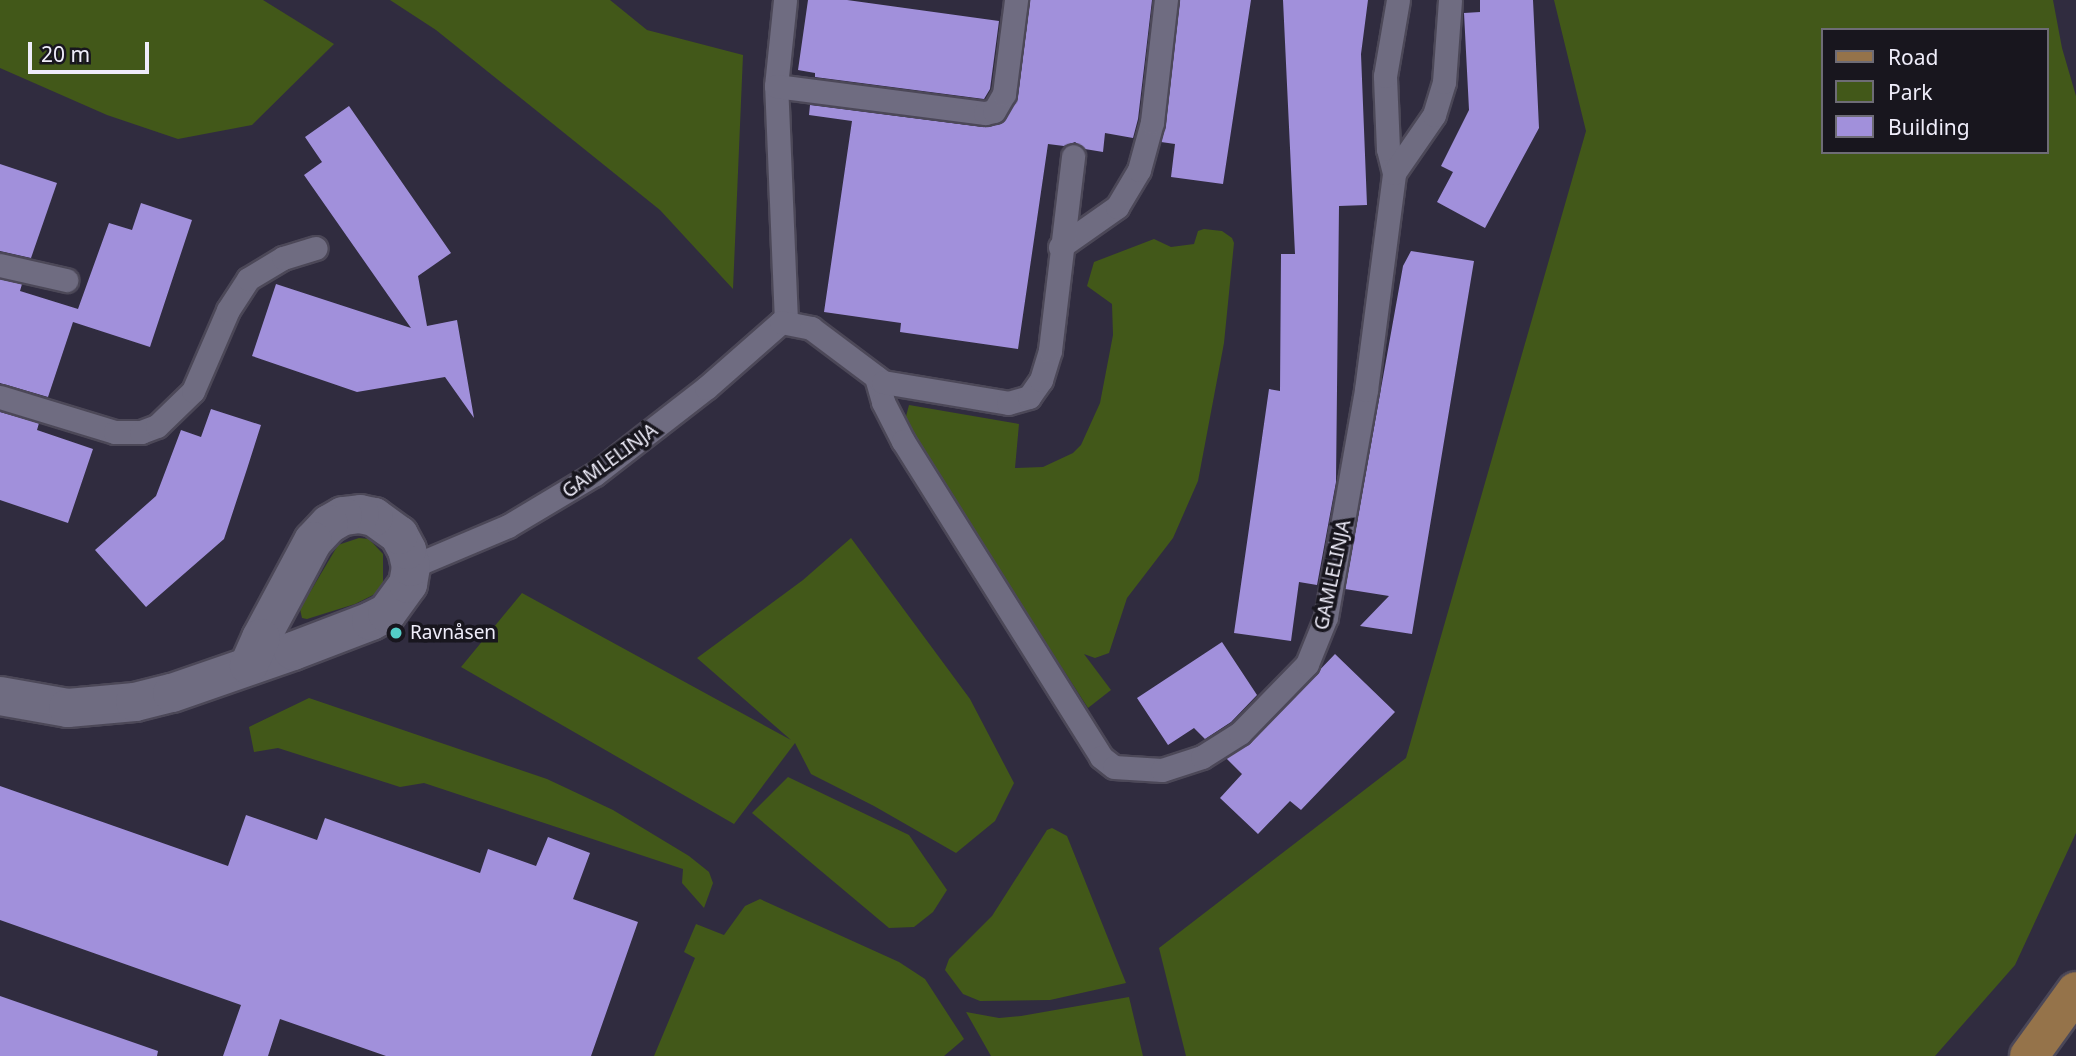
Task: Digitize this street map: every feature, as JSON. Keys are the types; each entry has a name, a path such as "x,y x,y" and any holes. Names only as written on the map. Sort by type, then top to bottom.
{"main road":[{"path":"2029,1056 2076,991"}],"street":[{"path":"0,696 39,705 98,708 172,693 249,665 387,613 408,584 411,567 407,550 399,536 374,517 360,514 343,516 329,524 313,541 249,665"}],"lane":[{"path":"785,0 776,86 781,323 811,328 876,377 899,385 1009,403 1029,397 1041,380 1050,350 1060,247 1073,156"},
{"path":"776,86 985,113 994,111 1004,94 1016,0"},
{"path":"1060,247 1116,206 1139,170 1152,122 1166,0"},
{"name":"GAMLELINJA","path":"876,377 883,402 903,441 1101,757 1114,767 1163,771 1202,757 1240,733 1278,697 1307,664 1319,642 1348,508 1394,173 1388,149 1385,76 1398,0"},
{"name":"GAMLELINJA","path":"1394,173 1434,116 1444,82 1450,0"},
{"path":"0,397 115,432 141,432 157,426 193,391 228,310 248,279 274,262 315,248"},
{"path":"0,265 66,280"},
{"name":"GAMLELINJA","path":"411,567 477,541 555,501 595,474 706,388 781,323"}],"green space":[{"path":"0,0 263,0 334,44 252,125 178,139 107,115 0,68"},
{"path":"390,0 610,0 647,30 743,55 733,289 660,210 436,30"},
{"path":"1554,0 2053,0 2062,48 2076,96 2076,833 2015,965 1935,1056 1186,1056 1159,948 1406,758 1586,131"},
{"path":"1198,231 1222,231 1232,238 1234,243 1224,343 1198,481 1173,538 1127,598 1109,653 1095,658 1084,654 1111,690 1088,708 904,424 909,405 1019,424 1015,468 1043,467 1073,453 1081,445 1100,403 1113,335 1112,304 1087,286 1094,262 1154,239 1171,247 1194,244"},
{"path":"359,538 369,539 383,554 383,584 375,594 355,604 307,619 302,618 300,609 338,545"},
{"path":"851,538 970,699 1014,783 995,821 956,853 811,774 795,743 734,824 461,667 522,593 791,740 697,658 803,580"},
{"path":"309,698 547,779 613,810 689,856 709,872 713,883 704,908 682,883 683,869 424,783 400,787 278,748 254,752 249,727"},
{"path":"788,777 909,835 947,890 933,912 914,927 889,928 752,813"},
{"path":"1052,828 1067,836 1126,983 1050,1000 980,1001 963,994 945,970 949,959 992,916 1047,830"},
{"path":"760,899 899,962 925,979 964,1039 944,1056 654,1056 695,958 684,952 696,924 724,935 745,906"},
{"path":"1129,997 1143,1056 991,1056 966,1012 999,1018 1021,1016"}],"building":[{"path":"808,0 847,0 999,21 990,89 984,99 815,77 815,73 798,70"},
{"path":"1030,0 1152,0 1138,119 1133,138 1105,133 1103,152 1085,149 1075,142 1064,146 1048,144 1018,349 900,332 901,323 824,312 852,121 809,115 810,105 983,127 1002,123 1018,96"},
{"path":"1180,0 1251,0 1223,184 1171,177 1175,144 1161,142"},
{"path":"1283,0 1368,0 1361,54 1367,205 1339,206 1336,482 1317,585 1299,582 1291,641 1234,633 1269,389 1280,391 1281,254 1295,254"},
{"path":"1480,0 1533,0 1539,128 1485,228 1437,202 1453,172 1441,166 1469,110 1464,13 1480,12"},
{"path":"349,106 451,253 418,276 427,326 457,320 474,418 445,377 357,392 252,356 276,284 411,328 304,175 322,162 305,137"},
{"path":"0,164 57,183 31,258 0,251"},
{"path":"141,203 192,220 150,347 73,322 48,397 0,383 0,279 22,284 20,291 78,309 109,223 132,230"},
{"path":"1411,251 1474,261 1412,634 1360,626 1389,596 1345,589 1403,266"},
{"path":"211,409 261,425 247,469 224,539 146,607 95,550 156,496 181,430 201,437"},
{"path":"0,412 39,423 37,430 93,449 68,523 0,500"},
{"path":"1222,642 1257,695 1231,722 1205,739 1194,728 1168,745 1137,698"},
{"path":"1335,654 1395,712 1301,810 1290,801 1258,834 1220,798 1242,774 1226,758 1250,743"},
{"path":"0,786 228,866 246,815 317,840 325,818 480,873 488,849 536,866 548,837 590,853 573,899 638,922 591,1056 386,1056 280,1019 268,1056 223,1056 241,1005 0,920"},
{"path":"0,996 158,1051 157,1056 0,1056"}],"place":[{"name":"Ravnåsen","path":"396,633"}]}
